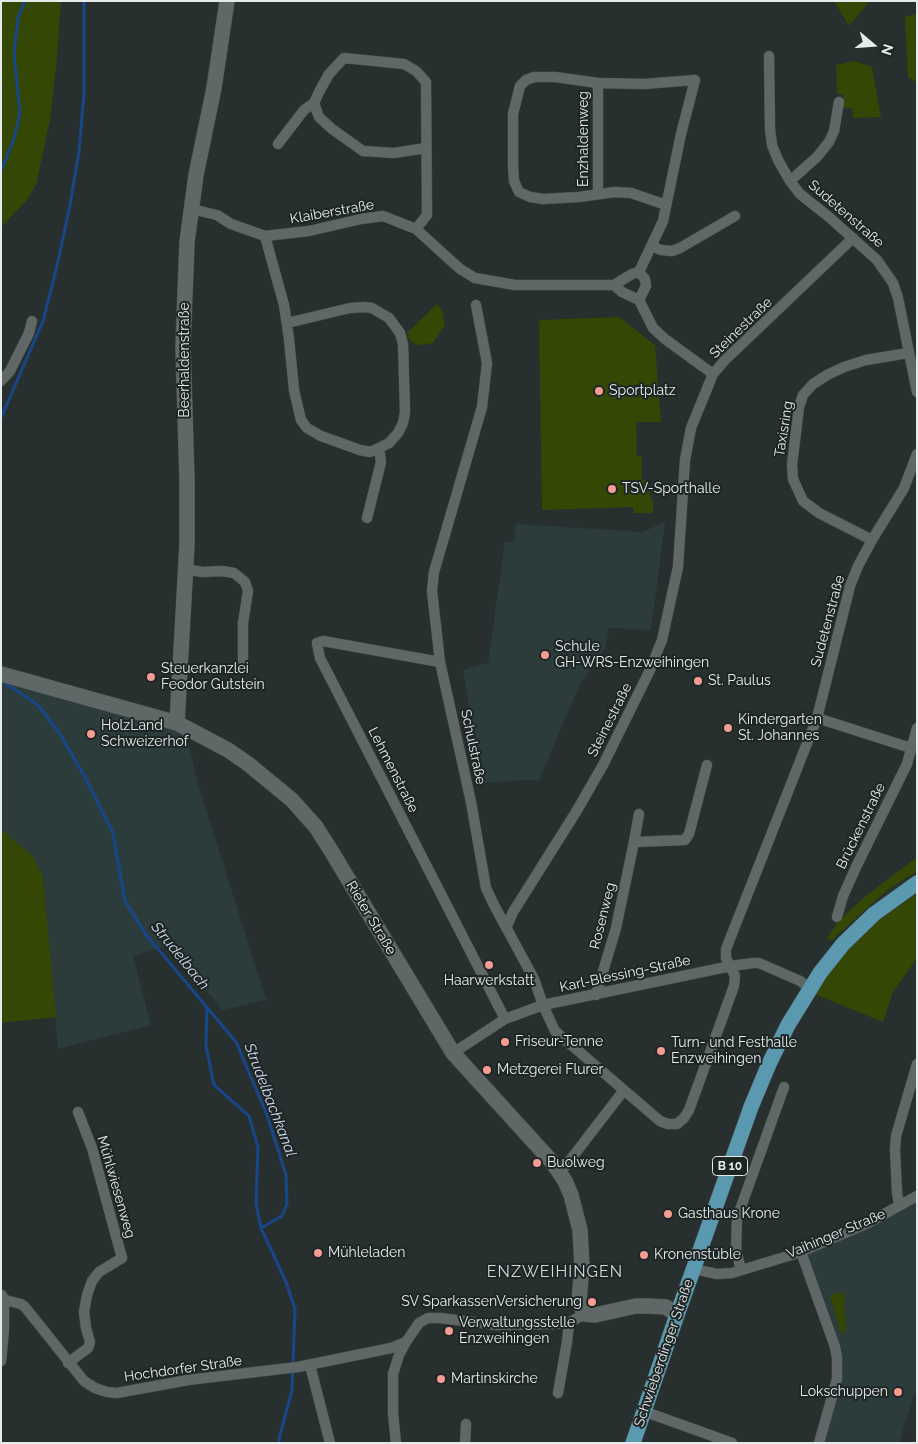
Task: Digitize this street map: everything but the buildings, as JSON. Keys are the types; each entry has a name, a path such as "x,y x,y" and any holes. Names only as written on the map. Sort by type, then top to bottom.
{"main road":[{"name":"Schwieberdinger Straße","path":"633,1443 760,1083 788,1025 810,988 830,960 855,932 888,903 917,884"}],"street":[{"name":"Beerhaldenstraße","path":"177,723 185,569 187,481 183,346 187,242 196,175 214,88 227,1"},
{"name":"Sudetenstraße","path":"769,56 770,129 772,145 778,160 800,194 877,260 893,283 898,298 917,392"},
{"path":"278,144 304,110 314,103 329,74 344,58 404,64 416,71 426,82 427,215 416,229"},
{"path":"666,205 631,193 598,194 558,199 530,197 518,192 514,182 513,114 520,86 534,76 554,76 598,83 644,84 695,80 663,221 639,272 614,285 622,292 639,300 653,328 713,374"},
{"name":"Enzhaldenweg","path":"598,83 598,194"},
{"path":"790,181 818,157 828,142 834,130 838,102"},
{"path":"314,103 319,117 363,151 394,153 426,148"},
{"name":"Klaiberstraße","path":"191,209 217,215 231,224 265,236 309,231 383,216 416,229 460,269 474,278 515,286 614,285"},
{"path":"652,246 661,250 672,251 735,216"},
{"path":"265,236 284,305 294,390 301,420 307,428 320,436 360,450 370,452 389,442 398,433 403,423 404,412 403,344 400,333 389,318 372,308 364,307 350,308 287,323"},
{"name":"Steinestraße","path":"506,928 513,912 576,812 603,765 650,670 662,640 678,567 686,452 691,428 713,374 853,238"},
{"path":"639,272 645,279 646,286 639,300"},
{"name":"Schulstraße","path":"476,305 487,363 482,407 434,572 432,591 440,662 469,793 486,888 538,986 543,1005 555,1030 660,1121 668,1124 677,1124"},
{"path":"1,381 10,371 29,333 32,321"},
{"name":"Taxisring","path":"872,540 819,513 803,501 793,479 792,465 799,407 804,395 813,384 844,366 866,360 908,353"},
{"path":"367,518 381,462 379,448"},
{"name":"Sudetenstraße","path":"677,1124 689,1110 734,986 735,976 726,958 726,949 817,718 850,586 872,540 904,488 917,454"},
{"path":"185,569 202,572 222,570 234,573 245,582 248,591 243,623 243,661"},
{"name":"Lehmenstraße","path":"440,662 323,641 317,643 320,658 505,1019"},
{"name":"Rieter Straße","path":"1,674 177,723 212,740 247,763 276,785 304,813 330,849 453,1054 559,1171 571,1195 580,1230 582,1266 579,1302 584,1314"},
{"path":"817,718 911,748"},
{"name":"Brückenstraße","path":"837,917 843,896 872,832 907,764 917,728"},
{"path":"634,842 685,840 689,834 707,765"},
{"name":"Rosenweg","path":"596,995 616,928 639,814"},
{"name":"Karl-Blessing-Straße","path":"453,1054 505,1019 543,1005 731,966 759,963 800,981 810,988"},
{"path":"899,1205 895,1150 896,1136 917,1064"},
{"path":"741,1270 735,1239 737,1218 784,1087"},
{"path":"559,1171 564,1168 624,1090"},
{"name":"Mühlwiesenweg","path":"68,1363 88,1348 90,1342 84,1312 92,1281 99,1272 122,1258 92,1148 78,1112"},
{"name":"Vaihinger Straße","path":"694,1269 717,1274 741,1270 801,1252 866,1224 917,1196"},
{"path":"801,1252 835,1347 837,1358 837,1380 819,1443"},
{"path":"1,1361 4,1330 2,1297"},
{"name":"Hochdorfer Straße","path":"2,1297 21,1304 30,1312 68,1363 84,1380 95,1388 107,1392 117,1393 188,1380 310,1365 391,1348 406,1342"},
{"path":"396,1443 393,1413 394,1374 399,1355 406,1342 419,1323 428,1318 497,1325 569,1323 584,1314 595,1315 636,1306 666,1307 677,1315"},
{"path":"558,1393 569,1323"},
{"path":"310,1365 330,1443"},
{"path":"643,1411 732,1443"},
{"path":"465,1443 466,1424"}],"shaded area":[{"name":"Schule GH-WRS-Enzweihingen","path":"665,522 651,630 609,628 605,648 579,686 539,780 483,783 463,670 488,663 505,542 514,542 516,524 643,532"},
{"path":"1,678 185,728 198,784 266,1000 222,1010 171,945 133,956 151,1025 58,1049 43,877 34,858 1,829"},
{"path":"917,1203 917,1385 899,1443 822,1443 839,1379 804,1257"}],"green space":[{"path":"1,1 61,1 50,120 36,185 26,201 1,227"},
{"path":"834,1 870,1 849,26"},
{"path":"917,14 917,83 908,77 905,17"},
{"path":"854,61 872,67 881,117 853,118 852,108 844,108 843,95 837,93 836,65"},
{"path":"437,304 442,310 445,325 433,343 417,345 410,341 407,333"},
{"name":"Sportplatz","path":"619,317 655,345 661,422 636,422 637,456 642,457 642,480 649,480 650,499 653,499 653,513 634,513 633,507 542,510 539,320"},
{"path":"1,829 34,858 43,877 56,1017 1,1023"},
{"path":"917,857 917,871 886,891 831,941 827,938 838,922 862,899"},
{"path":"917,894 917,958 893,992 883,1022 814,994 825,976 849,948 883,917"},
{"path":"844,1292 846,1333 841,1333 830,1295"}],"waterway":[{"path":"1,171 14,139 20,113 14,54 18,18 25,1"},
{"path":"1,418 43,321 70,205 79,151 84,94 84,1"},
{"name":"Strudelbach","path":"2,681 38,705 60,734 85,777 113,833 125,901 147,936 236,1042 267,1115 286,1175 287,1204 282,1216 261,1228"},
{"name":"Strudelbach","path":"207,1007 206,1046 214,1085 249,1116 258,1147 256,1203 261,1228 286,1282 295,1309 292,1390 278,1443"}],"place":[{"name":"Sportplatz","path":"599,391"},
{"name":"TSV-Sporthalle","path":"612,489"},
{"name":"Schule GH-WRS-Enzweihingen","path":"545,655"},
{"name":"Steuerkanzlei Feodor Gutstein","path":"151,677"},
{"name":"St. Paulus","path":"698,681"},
{"name":"Kindergarten St. Johannes","path":"728,728"},
{"name":"HolzLand Schweizerhof","path":"91,734"},
{"name":"Haarwerkstatt","path":"489,965"},
{"name":"Friseur-Tenne","path":"505,1042"},
{"name":"Turn- und Festhalle Enzweihingen","path":"661,1051"},
{"name":"Metzgerei Flurer","path":"487,1070"},
{"name":"Buolweg","path":"537,1163"},
{"name":"Gasthaus Krone","path":"668,1214"},
{"name":"Mühleladen","path":"318,1253"},
{"name":"Kronenstüble","path":"644,1255"},
{"name":"SV SparkassenVersicherung","path":"592,1302"},
{"name":"Verwaltungsstelle Enzweihingen","path":"449,1331"},
{"name":"Martinskirche","path":"441,1379"},
{"name":"Lokschuppen","path":"898,1392"}],"district":[{"name":"ENZWEIHINGEN","path":"555,1272"}],"water label":[{"name":"Strudelbachkanal","path":"270,1100"}]}
